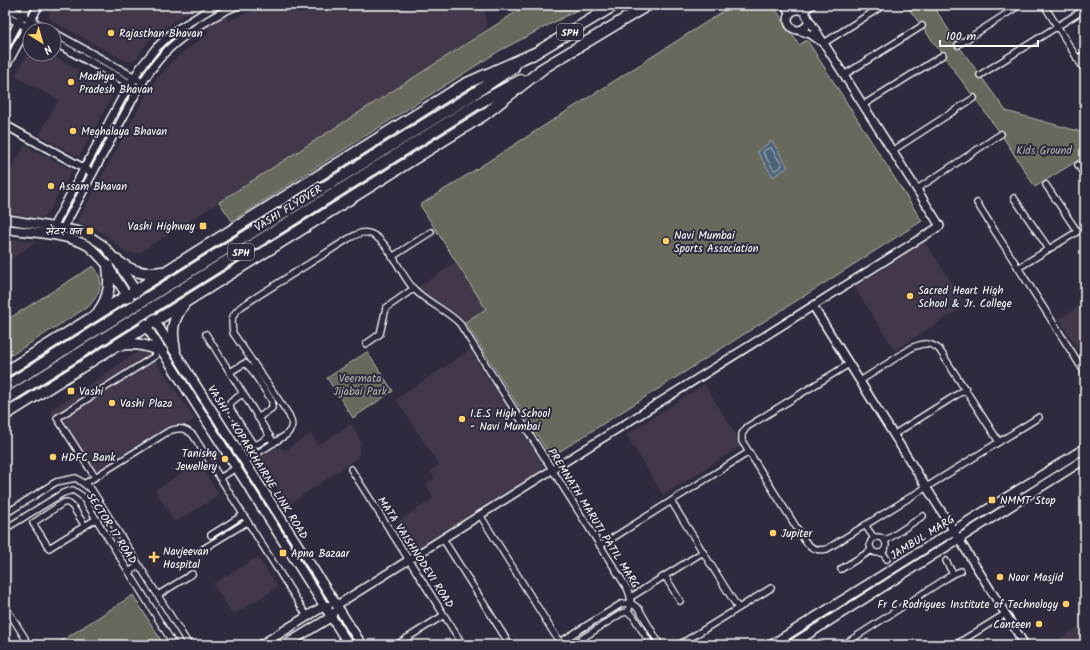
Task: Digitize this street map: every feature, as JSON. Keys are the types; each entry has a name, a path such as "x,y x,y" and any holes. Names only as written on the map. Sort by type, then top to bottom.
{"highway":[{"name":"SPH","path":"537,52 615,5"},
{"name":"SPH","path":"545,67 648,5"},
{"name":"VASHI FLYOVER","path":"5,387 472,95 537,52"},
{"path":"5,372 465,84 537,52"},
{"name":"VASHI FLYOVER","path":"5,400 477,104 545,67"},
{"path":"5,415 484,115 545,67"},
{"path":"97,314 105,303 109,291 112,263 140,273 152,274 165,272"},
{"path":"175,350 172,338 173,325 185,302"},
{"path":"116,345 129,343 142,344 158,354"}],"main road":[{"path":"6,219 78,231 91,237 103,246 112,263 86,246 75,241 52,235 6,229 6,219"},
{"name":"VASHI - KOPARKHAIRNE LINK ROAD","path":"112,263 136,290 362,645"},
{"name":"VASHI - KOPARKHAIRNE LINK ROAD","path":"112,263 127,296 146,326 158,354 236,468 349,645"},
{"name":"JAMBUL MARG","path":"771,645 1085,448"},
{"name":"JAMBUL MARG","path":"791,645 1085,459"},
{"path":"236,468 245,462"},
{"path":"261,645 324,606 337,605"},
{"path":"285,645 331,617 337,605"}],"street":[{"path":"5,47 28,5"},
{"path":"32,22 39,5"},
{"path":"53,227 132,81 156,48 173,32 217,5"},
{"path":"63,229 141,86 163,54 195,29 238,5"},
{"path":"785,5 790,14"},
{"path":"804,13 812,5"},
{"path":"824,43 884,5"},
{"path":"958,44 1020,5"},
{"path":"1044,5 1085,71"},
{"path":"5,6 22,16 27,22"},
{"path":"980,75 1085,9"},
{"path":"337,605 940,226 824,43 804,13 796,10 790,14 788,22 790,26 810,34 824,43"},
{"path":"795,29 801,29 806,25 807,18 804,13"},
{"path":"5,15 22,24"},
{"path":"844,75 922,26"},
{"path":"62,38 132,81"},
{"path":"5,68 22,39"},
{"path":"62,46 141,86"},
{"path":"863,105 943,54"},
{"path":"1077,59 1085,54"},
{"path":"892,151 974,98"},
{"path":"5,125 93,173"},
{"path":"917,189 1001,134"},
{"path":"1078,165 1085,176"},
{"path":"1046,185 1077,232"},
{"path":"1014,198 1049,249"},
{"path":"977,203 1085,373"},
{"path":"1018,268 1085,227"},
{"name":"PREMNATH MARUTI PATIL MARG","path":"245,462 286,435 291,429 292,423 289,415 234,333 231,322 234,313 242,306 358,234 368,232 376,236 383,243 413,289 452,316 460,324 600,546 631,600 639,609 660,645"},
{"path":"392,257 431,232"},
{"path":"366,344 380,334 386,308 413,289"},
{"path":"813,306 1025,645"},
{"path":"206,334 274,443"},
{"path":"860,381 914,347 922,344 931,344 939,349 999,442"},
{"path":"95,477 56,418 158,354"},
{"path":"230,372 245,363 251,369 272,401 272,408 258,418"},
{"path":"849,364 747,427 742,434 742,442 805,541 811,548 819,550 827,549 1039,417"},
{"path":"893,435 966,389"},
{"path":"243,393 230,403 231,410 253,444 258,444 270,436"},
{"path":"84,484 169,431 182,428 187,430 193,435 307,616"},
{"path":"600,546 749,452"},
{"path":"220,478 236,468"},
{"name":"MATA VAISHNODEVI ROAD","path":"351,469 463,645"},
{"path":"5,514 56,482 76,478 73,490"},
{"name":"SECTOR 17 ROAD","path":"76,478 92,490 189,645"},
{"name":"SECTOR 17 ROAD","path":"5,529 63,493 73,490 82,496 174,645"},
{"path":"50,501 55,508"},
{"path":"671,501 738,608"},
{"path":"85,526 73,507 67,502 63,503 33,523 49,548 85,526 96,519"},
{"path":"211,535 243,515"},
{"path":"480,515 558,644 621,604 631,600 703,552"},
{"path":"885,541 923,516"},
{"path":"203,549 247,522"},
{"path":"865,525 874,538"},
{"path":"880,537 885,541 886,548 882,552 878,553 872,550 870,544 874,538 880,537"},
{"path":"443,539 510,645"},
{"path":"841,570 872,550"},
{"path":"882,552 887,559"},
{"path":"946,561 953,574"},
{"path":"129,572 139,565"},
{"path":"843,645 953,574 961,571"},
{"path":"158,595 192,574"},
{"path":"665,576 680,601"},
{"path":"679,645 770,588"},
{"name":"PREMNATH MARUTI PATIL MARG","path":"628,612 631,600"},
{"path":"5,606 25,638"},
{"path":"572,645 622,613 628,612 633,616 651,645"},
{"path":"955,645 1005,614"},
{"path":"396,645 444,615"}],"shaded area":[{"path":"54,5 218,5 229,21 265,5 484,5 487,31 139,253 130,253 125,252 108,237 93,227 77,222 151,86 173,60 209,33 194,8 149,40 136,59 126,61 62,26 62,22 52,21 48,16"},
{"path":"62,61 108,86 112,90 112,97 79,157 39,135 58,100 15,76 23,62 62,62"},
{"path":"25,145 72,170 48,213 44,217 39,218 5,212 5,181"},
{"path":"5,238 36,242 5,263"},
{"name":"Sacred Heart High School & Jr. College","path":"925,242 966,305 895,350 854,287"},
{"path":"456,262 486,309 465,322 417,288"},
{"path":"1085,303 1085,360 1059,319"},
{"path":"140,350 148,350 195,419 94,484 50,411"},
{"path":"470,350 542,462 543,467 541,471 421,549 413,552 407,548 393,525 434,498 426,484 435,478 430,471 439,465 396,399"},
{"path":"704,384 743,445 663,495 626,435"},
{"path":"351,424 361,441 358,458 288,505 257,458 274,447 286,450 311,433 318,445"},
{"path":"199,462 219,495 175,522 155,490"},
{"path":"258,557 278,587 233,615 213,584"},
{"path":"1085,623 1085,645 1050,645"}],"green space":[{"path":"527,5 587,5 499,51 232,221 219,202"},
{"name":"Navi Mumbai Sports Association","path":"733,5 773,5 799,45 807,40 922,221 551,457 465,322 486,309 420,205"},
{"name":"Kids Ground","path":"906,5 933,5 958,45 1006,111 1085,133 1085,156 1035,187 1001,134"},
{"path":"93,266 99,276 100,287 99,292 89,306 5,359 5,321"},
{"name":"Veermata Jijabai Park","path":"367,352 393,391 353,418 327,378"},
{"path":"133,595 164,645 55,645"}],"water":[{"path":"772,141 788,167 773,177 757,151"}],"place":[{"name":"Rajasthan Bhavan","path":"111,33"},
{"name":"Madhya Pradesh Bhavan","path":"71,82"},
{"name":"Meghalaya Bhavan","path":"73,131"},
{"name":"Assam Bhavan","path":"51,186"},
{"name":"Vashi Highway","path":"203,226"},
{"name":"सेंटर वन","path":"90,231"},
{"name":"Navi Mumbai Sports Association","path":"666,241"},
{"name":"Sacred Heart High School & Jr. College","path":"910,296"},
{"name":"Vashi","path":"71,391"},
{"name":"Vashi Plaza","path":"112,403"},
{"name":"I.E.S High School - Navi Mumbai","path":"462,419"},
{"name":"HDFC Bank","path":"53,457"},
{"name":"Tanishq Jewellery","path":"225,459"},
{"name":"NMMT Stop","path":"992,500"},
{"name":"Jupiter","path":"773,533"},
{"name":"Apna Bazaar","path":"283,553"},
{"name":"Navjeevan Hospital","path":"154,557"},
{"name":"Noor Masjid","path":"1000,577"},
{"name":"Fr C Rodrigues Institute of Technology","path":"1066,604"},
{"name":"Canteen","path":"1039,624"}]}
